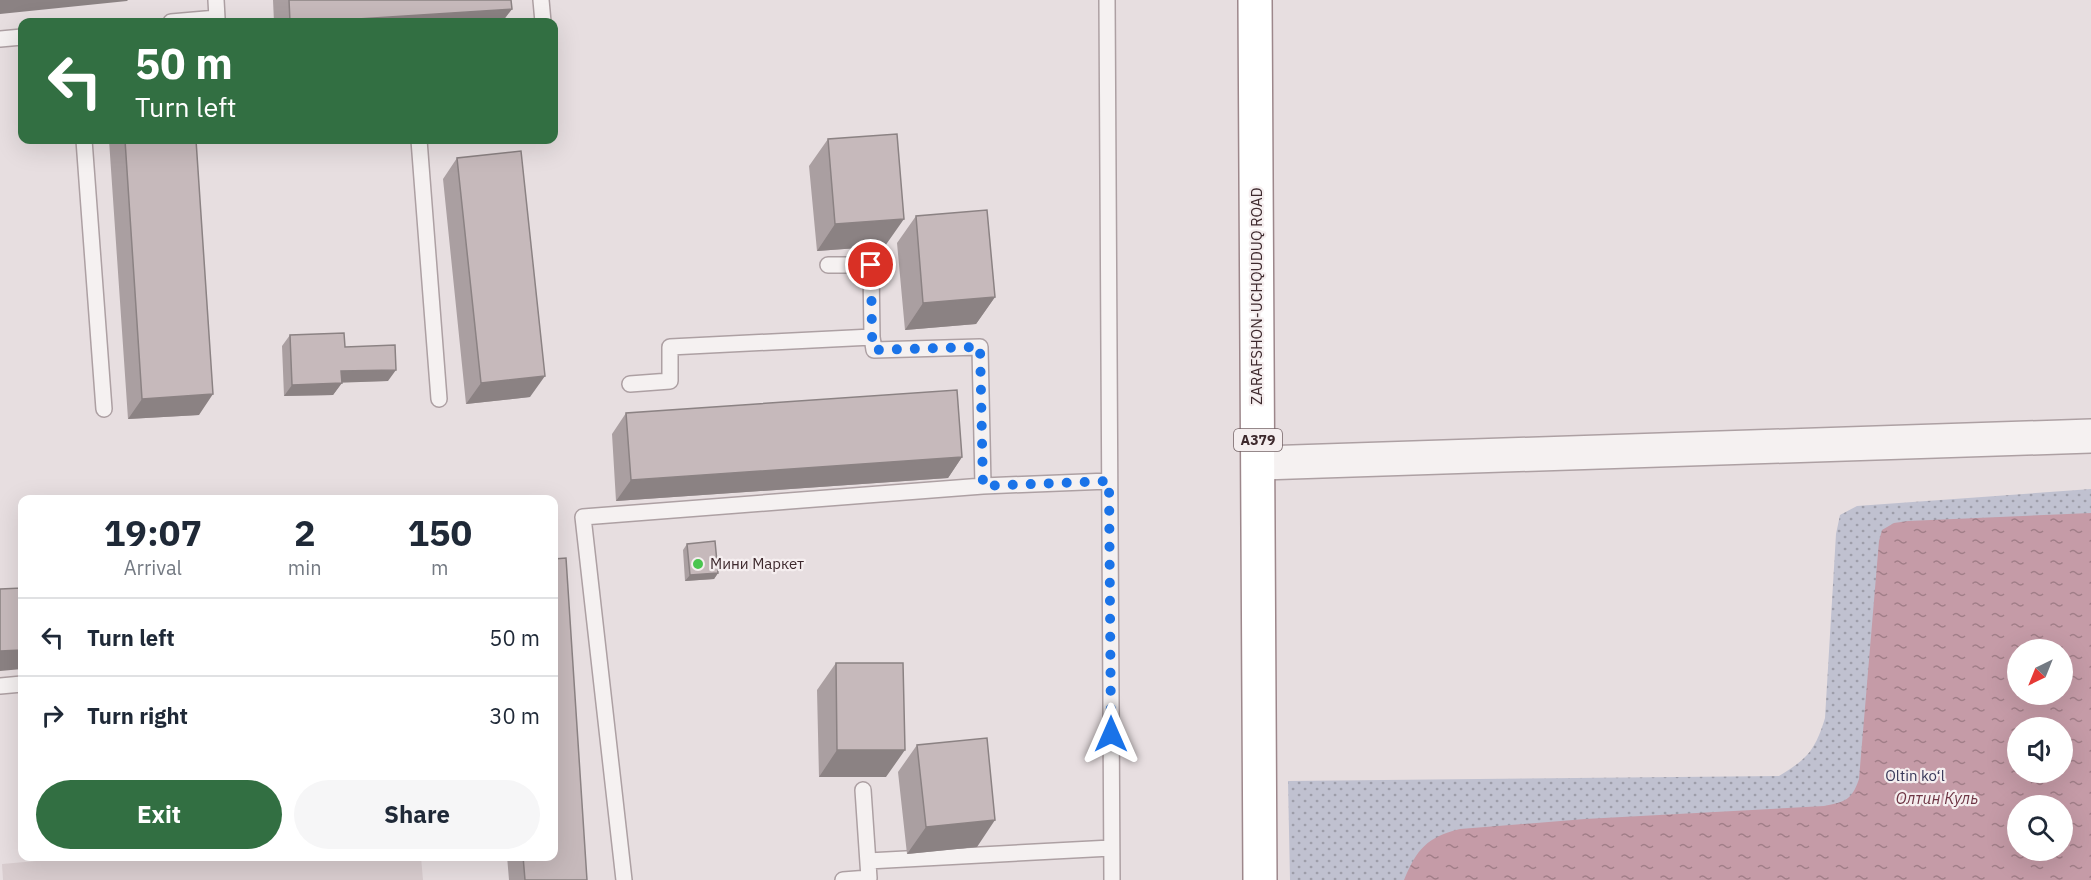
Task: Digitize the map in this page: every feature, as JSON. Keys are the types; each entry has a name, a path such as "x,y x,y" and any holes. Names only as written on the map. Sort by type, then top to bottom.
{"highway":[{"name":"ZARAFSHON-UCHQUDUQ ROAD","path":"1255,0 1260,880"}],"street":[{"path":"1259,463 2091,436"}],"lane":[{"path":"216,0 217,18"},
{"path":"541,0 543,18"},
{"path":"1107,0 1112,880"},
{"path":"0,39 18,37"},
{"path":"84,144 104,409"},
{"path":"419,144 439,399"},
{"path":"828,265 871,265 874,350 980,347 983,486"},
{"path":"630,384 670,381 670,347 872,336"},
{"path":"624,880 583,517 983,486 1109,481"},
{"path":"0,686 18,684"},
{"path":"843,880 869,878 863,790"},
{"path":"868,861 1112,848"}],"shaded area":[{"path":"36,861 421,861 423,880 3,880 2,864"}],"green space":[{"name":"Олтин Куль","path":"2091,489 2091,880 1290,880 1288,781 1779,776 1789,770 1809,753 1818,739 1825,718 1836,534 1840,515 1857,506"}],"water":[{"name":"Олтин Куль","path":"2091,513 2091,880 1404,880 1424,846 1439,836 1460,829 1585,819 1824,806 1847,799 1854,792 1859,779 1879,541 1882,530 1894,523"}],"building":[{"path":"289,0 511,0 512,9 373,18 290,18"},
{"path":"897,134 904,219 835,224 828,139"},
{"path":"125,144 196,144 213,394 142,399"},
{"path":"521,151 545,376 481,383 457,158"},
{"path":"987,210 995,297 923,303 916,216"},
{"path":"344,333 345,347 395,345 396,370 341,371 342,383 292,385 290,335"},
{"path":"957,390 962,457 631,480 626,413"},
{"name":"Мини Маркет","path":"715,541 718,573 690,575 687,544"},
{"path":"566,558 587,880 525,880 523,861 558,861 558,559"},
{"path":"18,588 18,650 0,651 0,589"},
{"path":"836,663 903,663 905,750 837,750"},
{"path":"987,738 995,820 926,827 917,745"}],"place":[{"name":"Мини Маркет","path":"698,564"}],"route":[{"path":"871,265 874,350 980,347 983,486 1109,481 1111,734"}],"park label":[{"name":"Oltin ko‘l","path":"1915,776"}]}
